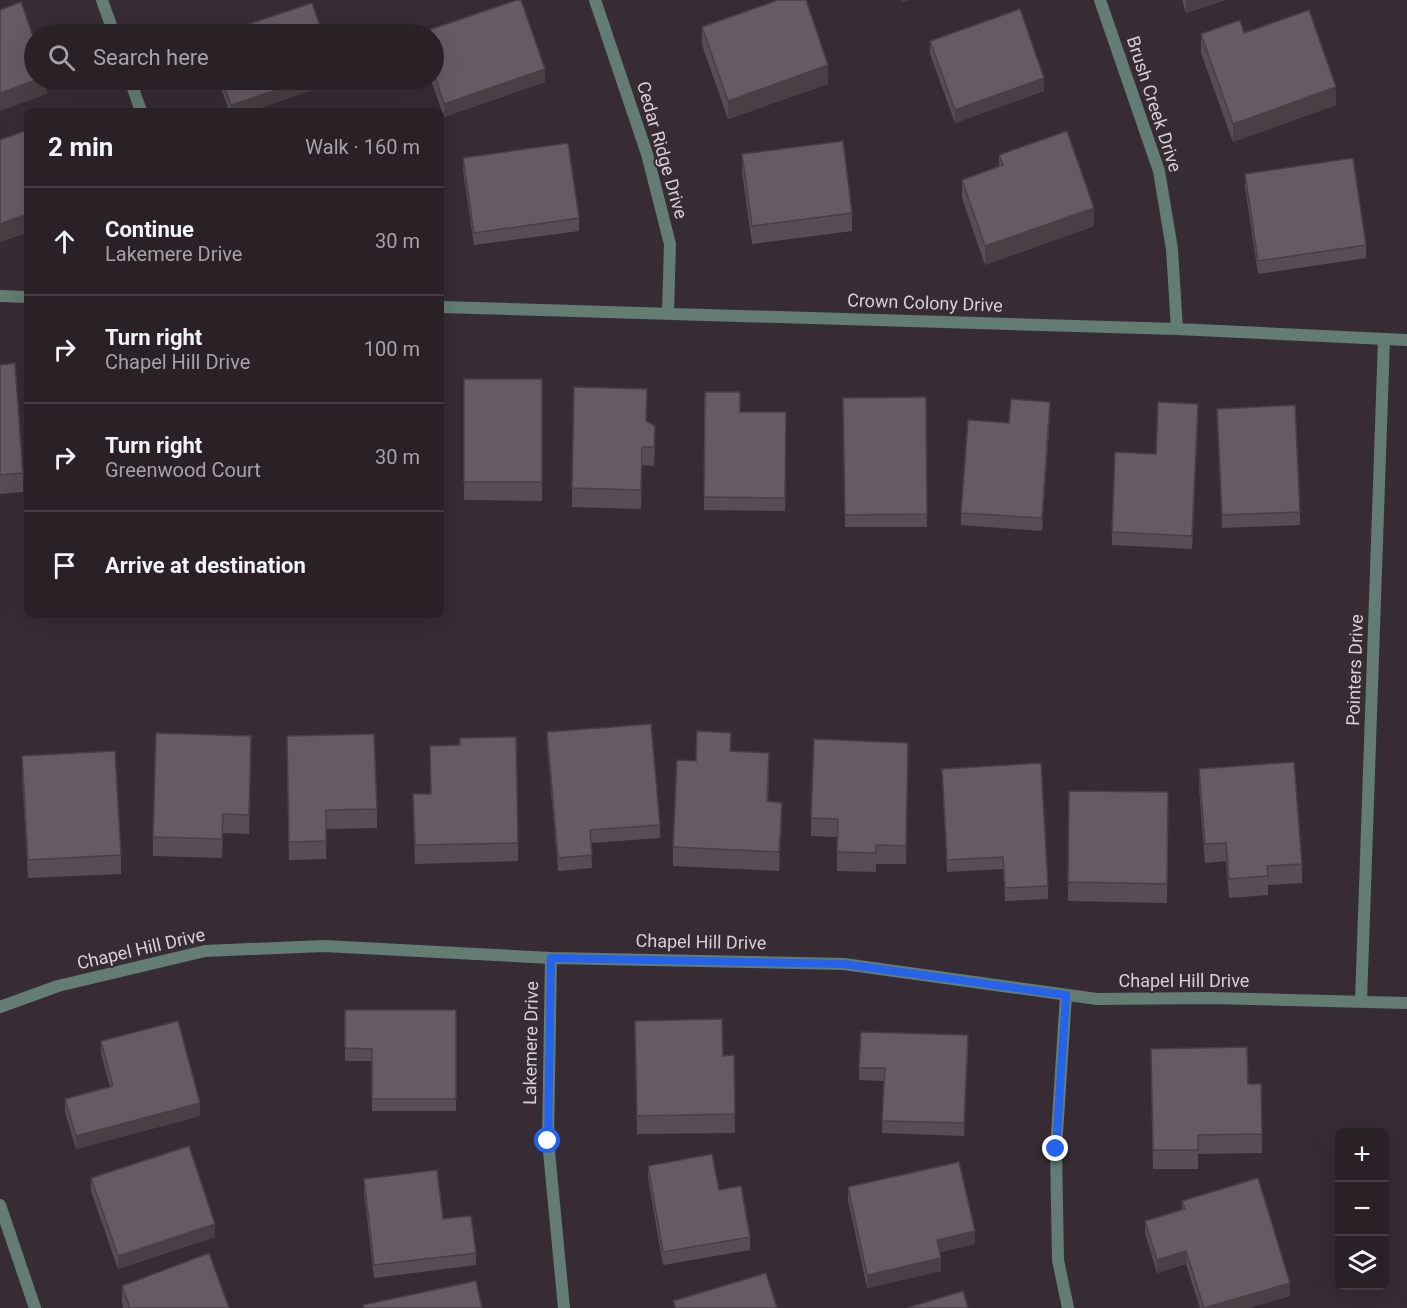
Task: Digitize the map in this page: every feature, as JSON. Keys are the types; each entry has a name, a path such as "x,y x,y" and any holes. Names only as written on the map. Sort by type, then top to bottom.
{"street":[{"path":"102,0 110,24"},
{"name":"Cedar Ridge Drive","path":"595,0 647,154 670,244 668,313"},
{"name":"Brush Creek Drive","path":"1100,0 1159,171 1172,249 1177,329"},
{"path":"134,90 140,108"},
{"path":"0,296 24,297"},
{"name":"Crown Colony Drive","path":"444,308 1177,329 1407,340"},
{"name":"Pointers Drive","path":"1361,1002 1384,340"},
{"name":"Chapel Hill Drive","path":"0,1007 58,986 205,951 324,946 551,958 844,964 1097,999 1209,998 1407,1003"},
{"name":"Lakemere Drive","path":"551,958 548,1141 560,1291 564,1308"},
{"path":"1066,995 1056,1149 1058,1260 1068,1308"},
{"path":"0,1205 34,1308"}],"building":[{"path":"521,0 545,69 444,104 439,90 444,90 444,25"},
{"path":"778,0 806,0 828,65 728,101 702,27"},
{"path":"21,2 29,24 24,24 24,84 0,93 0,10"},
{"path":"312,3 319,24 249,24"},
{"path":"1020,9 1044,78 955,110 930,41"},
{"path":"1309,10 1336,87 1233,124 1201,34 1240,20 1244,33"},
{"path":"226,90 276,90 231,105"},
{"path":"24,131 24,215 0,224 0,140"},
{"path":"1067,131 1094,208 985,246 962,180 1003,165 999,155"},
{"path":"843,141 852,213 752,226 742,154"},
{"path":"568,143 579,218 474,233 463,158"},
{"path":"1353,158 1366,245 1258,261 1245,174"},
{"path":"15,363 23,473 0,475 0,365"},
{"path":"464,379 542,379 542,482 464,482"},
{"path":"574,387 647,389 646,421 655,426 654,447 642,447 641,490 572,488"},
{"path":"705,392 740,392 740,412 786,412 785,498 704,497"},
{"path":"926,397 927,514 845,515 843,398"},
{"path":"1011,399 1050,402 1042,518 961,513 968,420 1009,423"},
{"path":"1158,402 1198,404 1192,536 1112,532 1115,452 1156,454"},
{"path":"1295,405 1300,512 1222,515 1217,409"},
{"path":"651,724 660,825 590,830 592,855 558,858 547,732"},
{"path":"697,731 731,733 730,751 769,753 767,801 782,803 779,852 673,847 677,760 696,761"},
{"path":"156,733 251,736 249,815 223,814 222,839 153,837"},
{"path":"374,734 377,809 326,810 326,841 289,842 287,736"},
{"path":"516,737 518,843 415,845 413,794 431,794 430,746 460,745 460,738"},
{"path":"814,739 908,743 906,846 876,845 876,853 837,852 838,819 811,818"},
{"path":"115,751 121,855 28,860 22,756"},
{"path":"1294,762 1302,864 1267,866 1268,876 1229,879 1226,843 1205,844 1199,769"},
{"path":"1041,763 1048,886 1005,888 1003,857 947,860 942,769"},
{"path":"1069,791 1168,792 1167,884 1068,882"},
{"path":"345,1010 456,1010 456,1099 372,1099 372,1049 345,1048"},
{"path":"722,1019 723,1056 734,1055 735,1114 637,1116 635,1021"},
{"path":"178,1021 200,1103 76,1136 65,1099 113,1086 101,1041"},
{"path":"861,1032 968,1035 964,1123 882,1121 885,1068 859,1068"},
{"path":"1247,1047 1248,1084 1261,1084 1262,1134 1198,1135 1198,1150 1153,1150 1151,1049"},
{"path":"189,1146 215,1224 118,1256 91,1178"},
{"path":"712,1154 719,1190 741,1186 750,1237 663,1252 648,1166"},
{"path":"959,1162 975,1231 937,1240 941,1258 867,1275 848,1187"},
{"path":"437,1170 443,1219 471,1216 476,1253 374,1265 364,1179"},
{"path":"1258,1178 1290,1283 1204,1308 1186,1251 1157,1260 1145,1221 1185,1209 1182,1201"},
{"path":"209,1253 229,1308 130,1308 122,1286"},
{"path":"766,1273 777,1308 676,1308 673,1301"},
{"path":"476,1281 482,1308 364,1308 363,1305"},
{"path":"963,1291 968,1308 907,1308"}],"route":[{"path":"548,1141 551,958 731,960 844,964 1066,995 1056,1149"}]}
